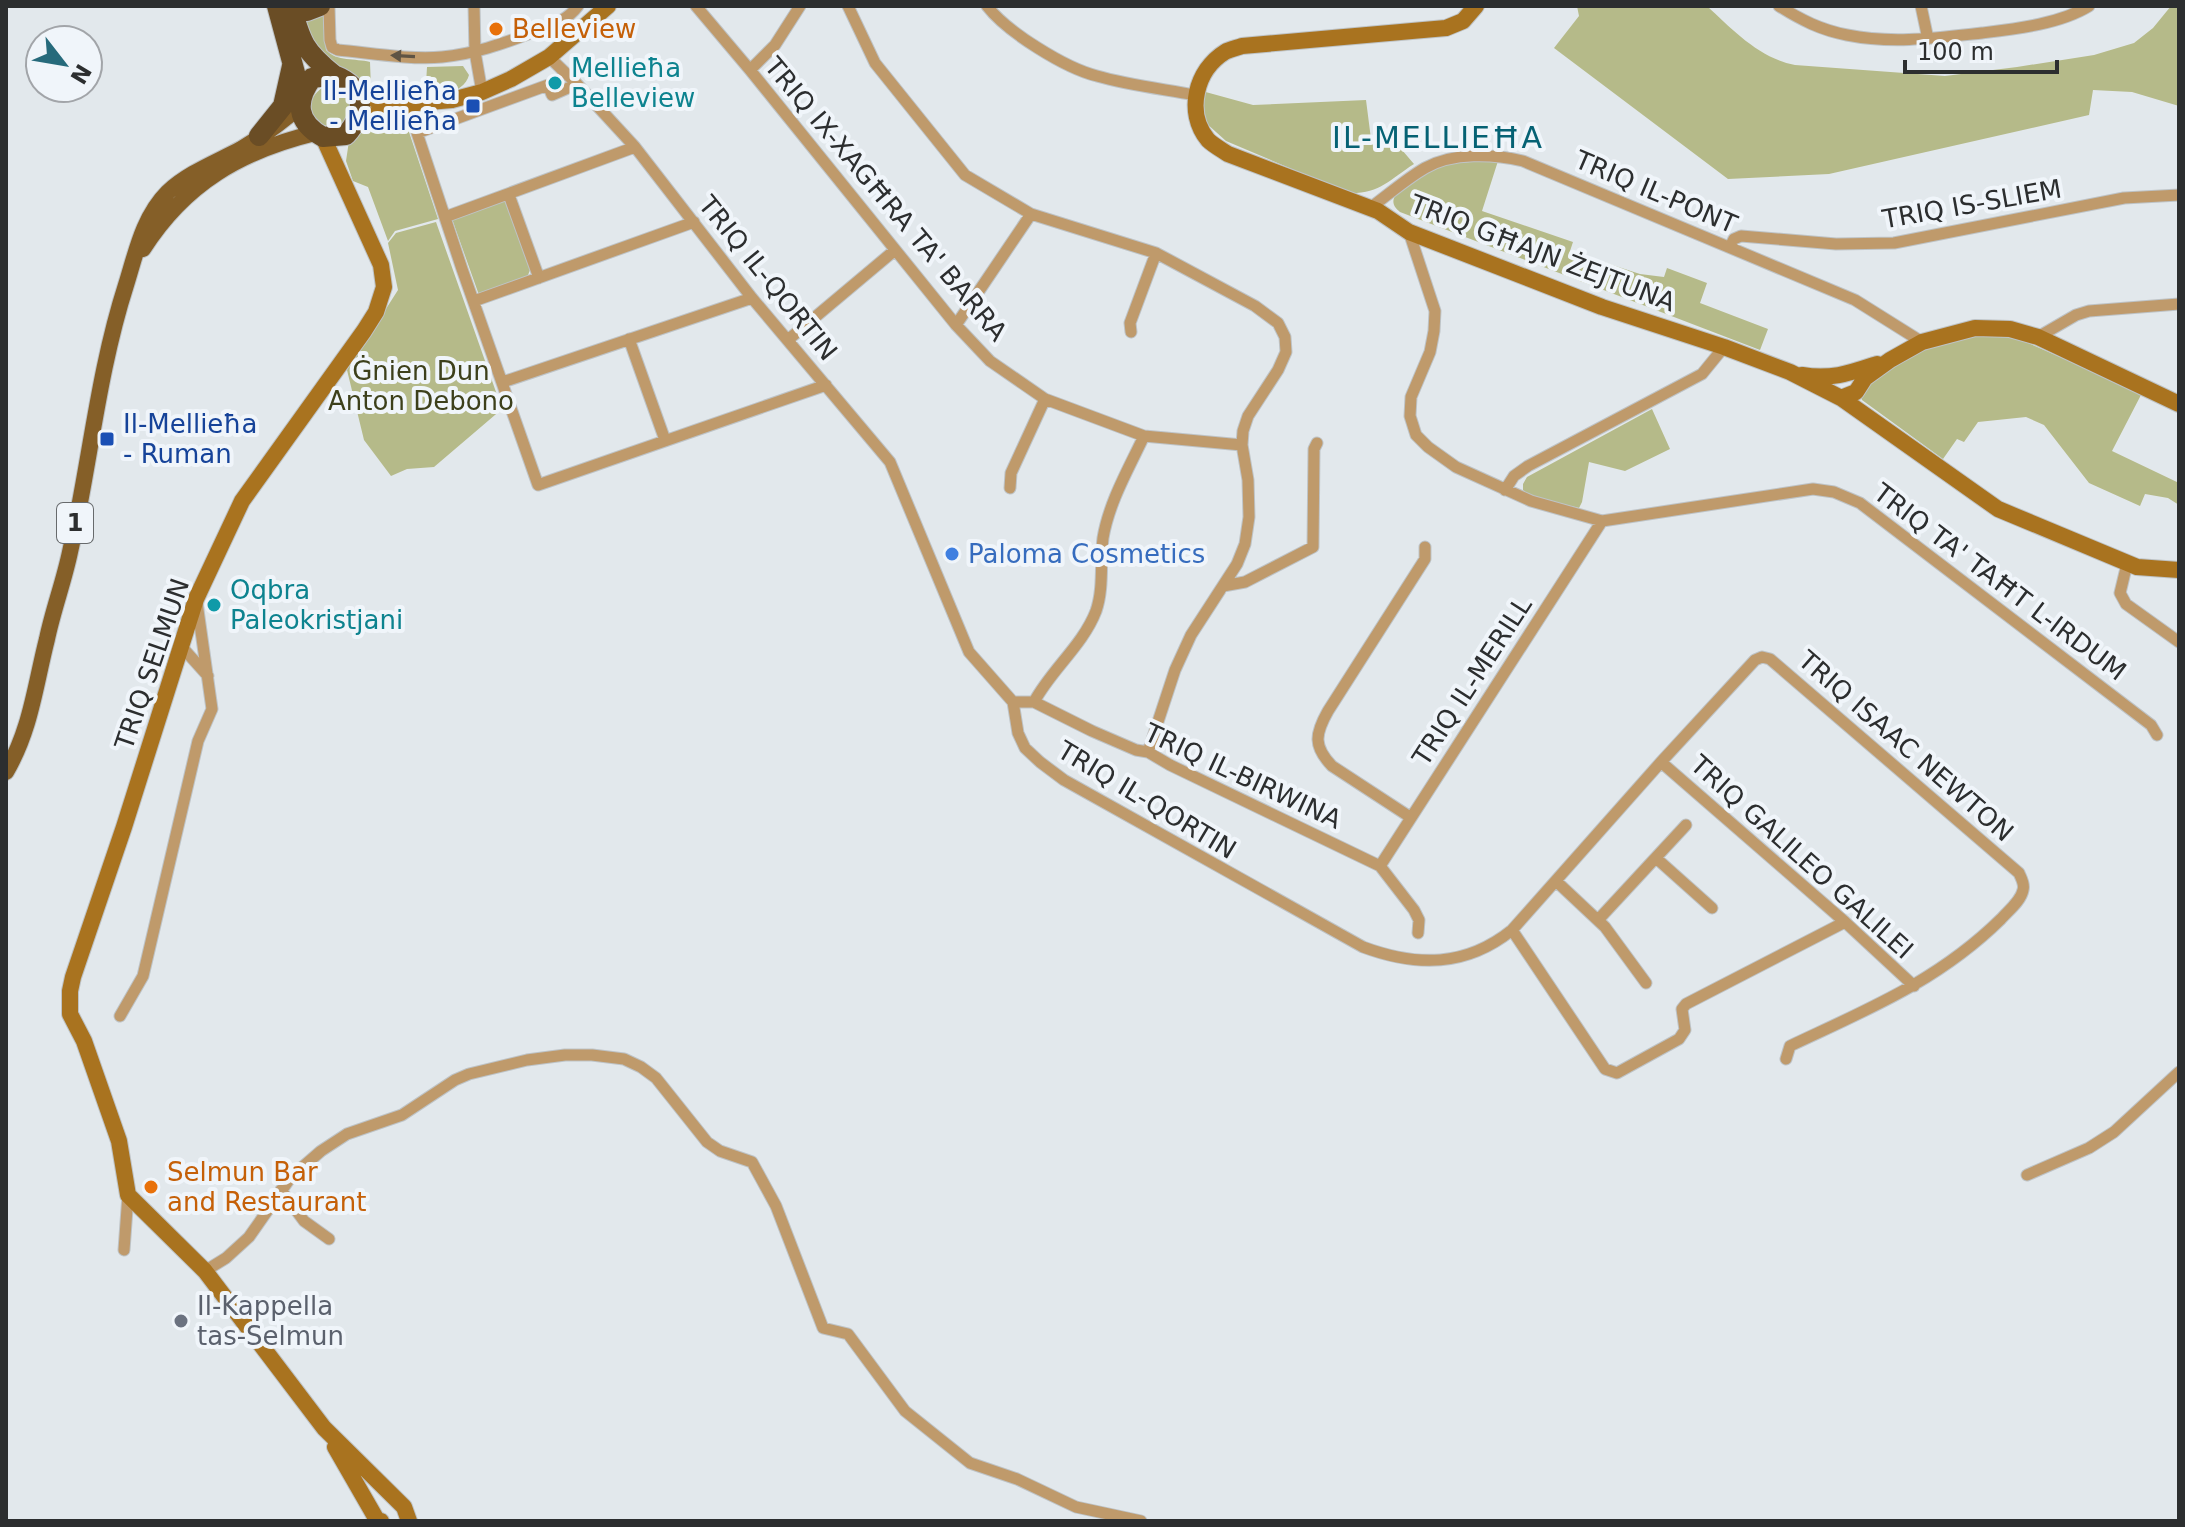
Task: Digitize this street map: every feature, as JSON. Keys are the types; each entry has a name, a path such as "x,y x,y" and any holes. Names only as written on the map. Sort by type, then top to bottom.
{"highway":[{"path":"277,6 308,125 319,135"},
{"path":"292,6 307,11 320,6"},
{"path":"292,6 300,39 306,49 334,75 355,88 361,110 352,128"},
{"path":"259,136 283,106 292,65"},
{"name":"1","path":"301,101 312,78 334,75"},
{"name":"1","path":"319,135 352,128"}],"main road":[{"name":"1","path":"6,772 28,724 70,551 116,316 145,227 168,193 190,176 244,147 283,121 301,101"},
{"name":"1","path":"131,270 171,211 210,175 251,154 291,139 319,135"}],"street":[{"path":"329,6 330,40 332,47 338,50 439,58 500,45 563,21 580,6 602,11"},
{"path":"474,6 475,52 482,92"},
{"name":"TRIQ IX-XAGĦRA TA' BARRA","path":"696,6 956,325 990,361 1045,399 1144,436 1242,445"},
{"path":"750,70 775,45 800,6"},
{"path":"848,6 875,63 965,175 1031,214 1156,253 1255,306 1278,323 1285,337 1286,352 1278,370 1248,416 1243,431 1249,517 1245,544 1237,564 1191,635 1175,670 1148,752"},
{"path":"987,6 1025,40 1060,61 1095,76 1195,95 1201,78 1226,51 1242,46 1446,28 1463,21 1476,6"},
{"path":"1779,6 1808,24 1844,35 1881,40 1928,39 2031,27 2089,6"},
{"path":"1921,6 1928,39"},
{"path":"352,128 373,115 470,101 549,57 602,11"},
{"name":"TRIQ IL-QORTIN","path":"549,57 635,147 752,298 890,462 969,652 1013,702 1018,733 1025,748 1064,780 1363,947 1384,954 1442,961 1463,957 1497,942 1512,930 1755,660 1762,657"},
{"path":"577,84 552,95 548,85 417,133 538,485 826,385"},
{"path":"355,88 379,102 394,105 452,100 482,92"},
{"name":"TRIQ GĦAJN ŻEJTUNA","path":"1195,95 1200,126 1209,141 1228,154 1370,208 1409,232 1602,307 1724,347 1834,389 1998,509 2127,564 2179,570"},
{"name":"TRIQ SELMUN","path":"346,186 341,153 352,128"},
{"name":"TRIQ SELMUN","path":"124,1250 128,1195 119,1141 84,1041 70,1014 70,991 196,599 242,501 364,331 381,299 384,287 381,265 346,186 319,135"},
{"path":"445,217 635,147"},
{"name":"TRIQ IL-PONT","path":"1370,208 1426,167 1447,159 1501,156 1523,161 1855,300 1922,342"},
{"path":"509,195 539,278"},
{"name":"TRIQ IS-SLIEM","path":"1730,247 1734,239 1741,236 1836,244 1894,243 2124,198 2179,195"},
{"path":"956,325 1031,214"},
{"path":"474,301 694,222"},
{"name":"TRIQ TA' TAĦT L-IRDUM","path":"1409,232 1435,311 1430,352 1411,397 1410,416 1416,435 1456,467 1531,501 1602,521 1813,489 1845,495 1860,503 2151,725 2157,735"},
{"path":"789,339 895,250"},
{"path":"1131,332 1130,323 1156,253"},
{"path":"503,382 752,298"},
{"path":"2038,337 2089,311 2179,304"},
{"path":"1890,360 1842,376 1834,389 1856,392 1865,378 1922,342 1975,328 2010,329 2038,337 2179,404"},
{"path":"629,339 665,440"},
{"path":"1505,490 1514,476 1528,466 1702,374 1724,347"},
{"path":"1010,488 1011,473 1045,399"},
{"path":"1034,702 1049,677 1085,632 1096,610 1104,534 1115,499 1144,436"},
{"path":"1223,586 1245,582 1313,547 1314,449 1317,443"},
{"name":"TRIQ IL-MERILL","path":"1380,866 1602,521"},
{"path":"1410,817 1332,766 1322,756 1317,735 1328,711 1425,559 1425,547"},
{"path":"2127,564 2120,593 2126,604 2179,642"},
{"path":"120,1016 143,976 198,741 212,709 196,599"},
{"path":"181,646 208,676"},
{"name":"TRIQ ISAAC NEWTON","path":"1762,657 1770,659 2019,873 2023,892 2013,907 1980,940 1914,986"},
{"path":"1013,702 1049,677"},
{"name":"TRIQ IL-BIRWINA","path":"1013,702 1034,702 1092,731 1148,752 1380,866 1414,910 1419,920 1418,933"},
{"name":"TRIQ GALILEO GALILEI","path":"1661,762 1914,986"},
{"path":"1598,920 1686,825"},
{"path":"1656,858 1712,908"},
{"path":"1556,881 1598,920 1646,983"},
{"path":"1512,930 1605,1069 1617,1073 1679,1039 1685,1030 1682,1009 1686,1004 1845,922"},
{"path":"1786,1059 1790,1046 1914,986"},
{"path":"205,1271 226,1258 249,1237 291,1177 347,1134 402,1115 469,1074 527,1060 565,1055 624,1059 656,1078 707,1142 720,1151 752,1162 776,1206 823,1328 848,1334 905,1411 970,1463 1017,1479 1076,1507 1141,1521"},
{"path":"2027,1175 2089,1148 2114,1132 2179,1072"},
{"path":"281,1190 304,1221 329,1239"},
{"path":"128,1195 205,1271 324,1428 406,1514 378,1521 324,1428"}],"green space":[{"path":"1577,6 1707,6 1758,50 1795,65 1945,76 2094,55 2134,43 2153,28 2171,6 2179,6 2179,106 2132,92 2093,90 2089,115 1829,174 1728,179 1554,48 1579,16"},
{"path":"323,10 326,50 341,58 370,62 371,89 422,93 427,67 463,66 469,75 456,90 433,99 406,102 380,98 326,61 304,36 298,16 312,16"},
{"path":"328,85 341,86 353,102 347,121 336,126 318,122 311,108 312,99"},
{"path":"1202,91 1253,105 1366,100 1371,139 1402,150 1414,164 1376,188 1348,193 1226,141 1206,123"},
{"path":"403,114 438,219 395,231 388,241 368,187 353,181 346,161 349,141 368,122"},
{"path":"1498,161 1482,211 1573,242 1568,257 1591,265 1594,259 1640,274 1664,277 1667,268 1707,283 1700,303 1768,329 1760,350 1400,212 1394,205 1398,191 1430,170 1456,163"},
{"path":"506,199 531,267 527,278 479,295 452,219"},
{"name":"Ġnien Dun Anton Debono","path":"436,222 502,409 434,467 407,469 391,476 364,440 347,370 398,290 388,243 396,233"},
{"path":"1999,335 2019,339 2142,393 2112,451 2179,483 2179,505 2168,498 2145,494 2140,506 2089,483 2044,425 2026,417 1978,422 1964,442 1957,439 1943,459 1862,400 1871,375 1938,343 1965,336"},
{"path":"1652,409 1670,449 1625,471 1589,462 1579,508 1529,496 1523,490 1527,477"}],"place":[{"name":"Belleview","path":"496,29"},
{"name":"Mellieħa Belleview","path":"555,83"},
{"name":"Il-Mellieħa - Mellieħa","path":"473,106"},
{"name":"Il-Mellieħa - Ruman","path":"107,439"},
{"name":"Paloma Cosmetics","path":"952,554"},
{"name":"Oqbra Paleokristjani","path":"214,605"},
{"name":"Selmun Bar and Restaurant","path":"151,1187"},
{"name":"Il-Kappella tas-Selmun","path":"181,1321"}],"district":[{"name":"IL-MELLIEĦA","path":"1438,138"}]}
